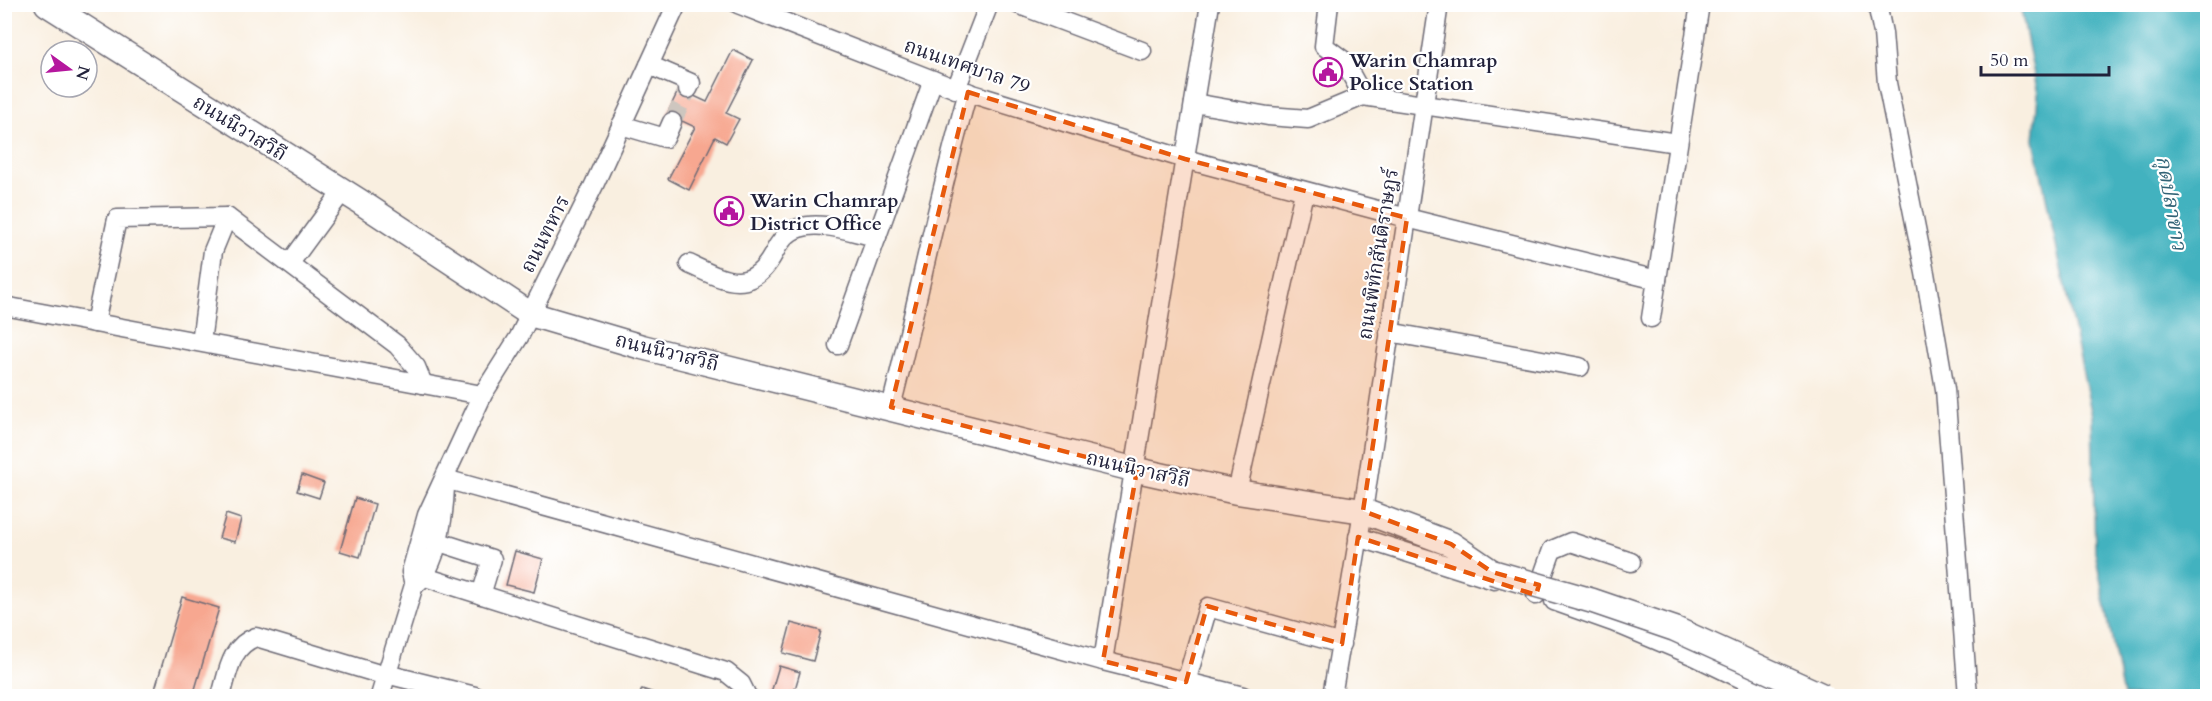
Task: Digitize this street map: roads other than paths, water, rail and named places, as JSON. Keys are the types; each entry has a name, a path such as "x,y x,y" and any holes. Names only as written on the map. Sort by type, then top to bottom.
{"main road":[{"name":"ถนนนิวาสวิถี","path":"47,4 530,314 642,347 891,407 1137,470 1238,492 1363,511 1451,544 1492,572 1593,601 1675,629 1823,696"}],"street":[{"name":"ถนนทหาร","path":"419,581 411,572 427,515 482,395 519,337 594,185 677,4"},
{"name":"ถนนเทศบาล 79","path":"738,4 933,80 1185,159 1304,192 1657,280"},
{"path":"891,407 921,291 962,90 989,4"},
{"path":"1017,4 1142,51"},
{"path":"1104,661 1137,470 1210,4"},
{"path":"1329,4 1324,46 1343,60 1363,96"},
{"name":"ถนนพิทักสันติราษฎร์","path":"1332,696 1363,511 1439,4"},
{"path":"1651,318 1700,4"},
{"path":"1877,4 1883,33 1887,83 1925,273 1945,389 1968,696"},
{"path":"649,65 691,83 688,89"},
{"path":"838,345 933,80"},
{"path":"1194,103 1268,116 1308,119 1363,96 1677,143"},
{"path":"621,125 665,138 672,122"},
{"path":"290,263 342,192"},
{"path":"1238,492 1304,192"},
{"path":"201,342 213,251 228,217"},
{"path":"95,323 117,219 228,217 397,345 416,367 423,384"},
{"path":"689,264 720,279 742,282 759,274 785,237 800,228 819,226 877,237"},
{"path":"4,306 482,395"},
{"path":"1389,332 1580,367"},
{"path":"380,696 419,581 443,520 445,479 1104,661 1243,696"},
{"path":"1358,537 1623,626 1694,656 1759,693 1778,696"},
{"path":"436,542 492,559 481,595"},
{"path":"1536,595 1552,550 1571,542 1631,562"},
{"path":"419,581 481,595 726,672 741,684 747,696"},
{"path":"1186,682 1208,607 1342,644"},
{"path":"221,696 236,650 246,640 256,637 386,675 475,696"}],"water":[{"name":"กุดปลาขาว","path":"2020,5 2207,5 2207,696 2123,696 2095,552 2092,416 2034,140 2038,94"}],"tunnel":[{"path":"672,122 688,89"}],"place":[{"name":"Warin Chamrap Police Station","path":"1328,72"},
{"name":"Warin Chamrap District Office","path":"729,211"}]}
